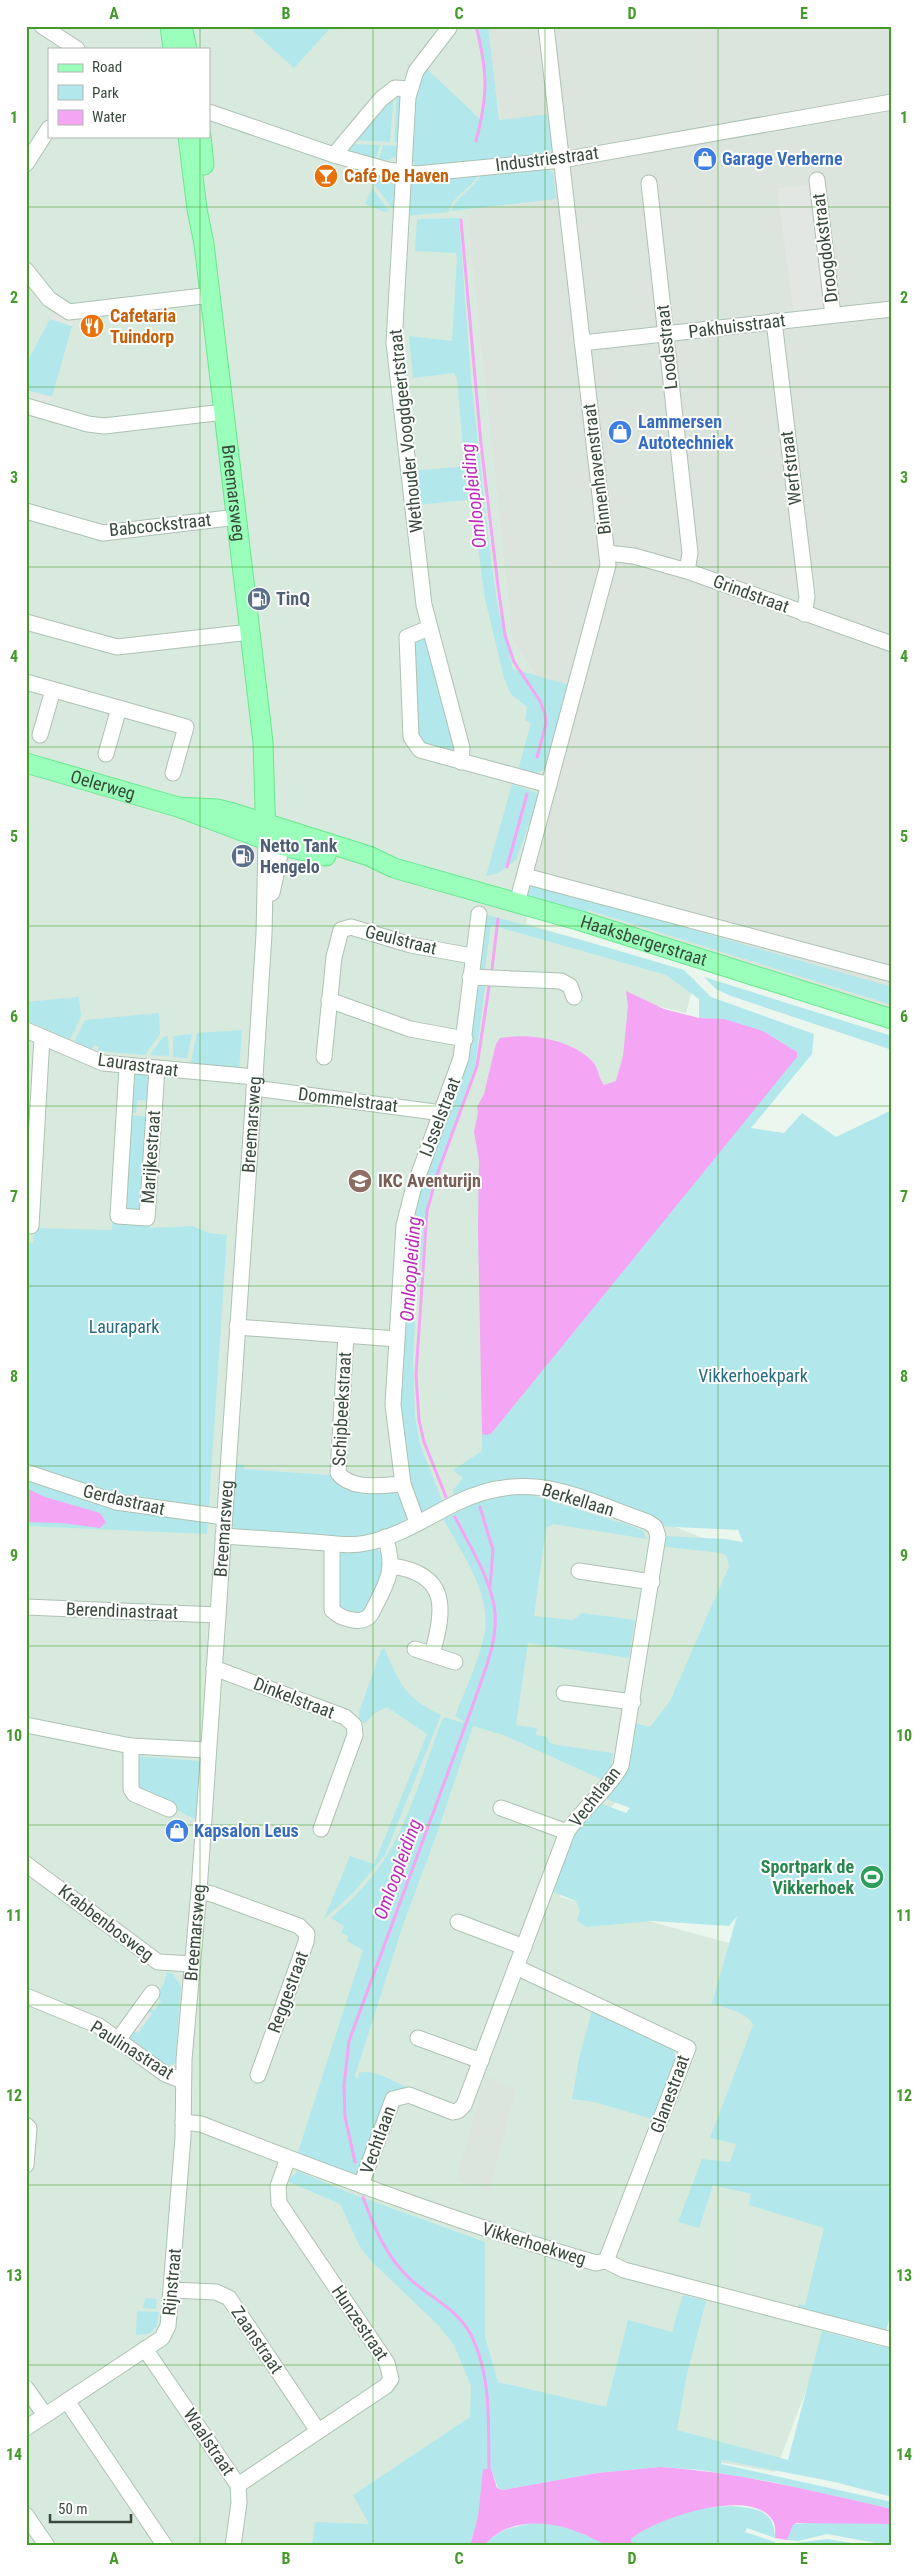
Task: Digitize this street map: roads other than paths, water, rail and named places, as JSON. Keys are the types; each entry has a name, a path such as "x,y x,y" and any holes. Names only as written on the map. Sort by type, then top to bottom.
{"main road":[{"path":"170,26 173,48"},
{"path":"182,26 187,48"},
{"name":"Breemarsweg","path":"188,138 197,210 211,295 272,834"},
{"name":"Breemarsweg","path":"201,138 205,200 204,244"},
{"name":"Oelerweg","path":"26,763 178,807 217,809 272,834"},
{"name":"Haaksbergerstraat","path":"272,834 369,856 394,868 517,903 892,1018"}],"street":[{"path":"42,26 75,48"},
{"name":"Binnenhavenstraat","path":"517,903 607,577 607,553 546,26"},
{"name":"Wethouder Voogdgeertstraat","path":"448,27 421,62 410,89 394,343 422,589 429,628 462,748 461,762"},
{"path":"334,155 381,99 395,88 410,89"},
{"name":"Industriestraat","path":"210,112 334,155 404,173 416,174 562,160 892,102"},
{"path":"26,164 48,130"},
{"name":"Droogdokstraat","path":"817,180 833,315"},
{"name":"Loodsstraat","path":"649,183 690,553 687,571"},
{"path":"26,270 49,299 69,312 211,295"},
{"name":"Pakhuisstraat","path":"582,343 892,308"},
{"name":"Werfstraat","path":"774,321 807,596 804,614"},
{"path":"26,406 88,424 104,426 224,412"},
{"name":"Babcockstraat","path":"26,511 104,533 236,517"},
{"name":"Grindstraat","path":"607,553 634,556 687,571 892,644"},
{"path":"26,622 117,647 250,632"},
{"path":"429,628 408,636 411,736 420,750 549,786"},
{"path":"26,682 186,727 173,773"},
{"path":"40,735 53,690"},
{"name":"Oelerweg","path":"106,754 119,708"},
{"name":"Breemarsweg","path":"183,2122 183,2081 218,1615 272,834"},
{"name":"Haaksbergerstraat","path":"524,876 892,974"},
{"name":"IJsselstraat","path":"417,1522 403,1484 394,1411 393,1384 404,1225 413,1190 458,1073 465,1038 472,956 479,914"},
{"name":"Geulstraat","path":"324,1057 334,957 341,930 351,927 411,945 472,956"},
{"path":"470,977 561,981 570,986 574,998"},
{"path":"329,1000 410,1029 465,1038"},
{"name":"Laurastraat","path":"26,1030 92,1060 127,1067 157,1068 255,1083"},
{"path":"31,1226 42,1036"},
{"name":"Marijkestraat","path":"127,1067 118,1216 147,1218 157,1068"},
{"name":"Dommelstraat","path":"255,1083 442,1113"},
{"path":"237,1327 397,1339"},
{"name":"Schipbeekstraat","path":"346,1335 338,1473 344,1481 352,1484 403,1484"},
{"name":"Gerdastraat","path":"26,1472 116,1502 224,1517"},
{"name":"Berkellaan","path":"223,1536 332,1544 365,1544 385,1537 477,1493 501,1486 520,1485 558,1491 648,1522 657,1531"},
{"name":"Vechtlaan","path":"361,2185 393,2099 409,2096 448,2110 458,2111 464,2105 567,1832 582,1810 606,1786 621,1766 652,1582 657,1531"},
{"path":"332,1544 331,1603 336,1614 361,1622 367,1620 389,1578 392,1566 385,1537"},
{"path":"392,1566 405,1568 425,1576 431,1582 437,1596 441,1622 432,1654"},
{"path":"579,1571 652,1582"},
{"name":"Berendinastraat","path":"26,1607 218,1615"},
{"path":"415,1649 455,1662"},
{"name":"Dinkelstraat","path":"214,1668 345,1717 354,1725 355,1735 321,1829"},
{"path":"564,1693 633,1702"},
{"path":"26,1725 131,1746 207,1750"},
{"path":"131,1746 131,1789 134,1794 169,1809"},
{"name":"Vechtlaan","path":"501,1808 567,1832"},
{"name":"Krabbenbosweg","path":"26,1864 158,1962 193,1964"},
{"name":"Reggestraat","path":"198,1891 212,1894 299,1926 307,1934 306,1942 258,2075"},
{"path":"458,1922 524,1947"},
{"name":"Glanestraat","path":"516,1967 688,2048 606,2261"},
{"path":"118,2040 152,1993"},
{"name":"Paulinastraat","path":"26,1996 99,2026 165,2074 183,2081"},
{"path":"418,2038 481,2061"},
{"name":"Vikkerhoekweg","path":"183,2122 201,2124 501,2236 596,2263 606,2261 624,2270 892,2340"},
{"name":"Rijnstraat","path":"26,2428 162,2338 168,2326 172,2290 183,2122"},
{"path":"26,2125 29,2128 26,2164"},
{"name":"Hunzestraat","path":"238,2484 386,2386 391,2379 387,2363 279,2203 278,2186 288,2158"},
{"name":"Zaanstraat","path":"172,2290 216,2292 229,2298 318,2431"},
{"name":"Waalstraat","path":"145,2349 238,2484 239,2503 233,2546"},
{"path":"26,2388 45,2415"},
{"path":"67,2401 165,2546"},
{"path":"26,2515 47,2546"}],"water":[{"path":"626,991 664,1009 699,1018 724,1019 763,1031 797,1052 797,1057 491,1434 485,1435 482,1434 478,1232 479,1160 474,1132 478,1113 477,1107 484,1094 496,1044 500,1038 524,1036 549,1039 583,1053 596,1067 604,1085 616,1081 623,1056 628,1006"},
{"path":"26,1488 45,1497 100,1513 106,1522 100,1528 62,1523 26,1522"},
{"path":"660,2467 748,2478 892,2509 892,2524 796,2523 793,2525 787,2540 775,2538 774,2523 764,2512 748,2506 727,2505 705,2508 661,2522 631,2539 632,2546 612,2546 584,2534 555,2525 529,2524 504,2530 484,2546 470,2546 478,2516 483,2469 491,2469 497,2488 503,2490 597,2473"}],"waterway":[{"name":"Omloopleiding","path":"476,26 483,57 485,84 483,110 476,141"},
{"name":"Omloopleiding","path":"461,220 481,444 498,586 505,635 514,662 540,701 545,714 546,724 537,757"},
{"name":"Omloopleiding","path":"507,867 527,794"},
{"name":"Omloopleiding","path":"492,969 498,919"},
{"name":"Omloopleiding","path":"446,1497 424,1442 419,1420 416,1375 427,1211 437,1175 477,1066 489,987"},
{"name":"Omloopleiding","path":"480,1507 493,1550 490,1587"},
{"name":"Omloopleiding","path":"355,2162 345,2117 344,2086 349,2041 474,1702 490,1655 495,1630 494,1605 491,1593 478,1560 455,1517"},
{"name":"Omloopleiding","path":"363,2197 376,2231 394,2261 418,2286 451,2310 471,2335 483,2367 486,2384 489,2469"}],"place":[{"name":"Garage Verberne","path":"705,159"},
{"name":"Café De Haven","path":"326,176"},
{"name":"Cafetaria Tuindorp","path":"92,326"},
{"name":"Lammersen Autotechniek","path":"620,432"},
{"name":"TinQ","path":"259,599"},
{"name":"Netto Tank Hengelo","path":"243,856"},
{"name":"IKC Aventurijn","path":"360,1181"},
{"name":"Kapsalon Leus","path":"177,1831"},
{"name":"Sportpark de Vikkerhoek","path":"872,1877"}],"park label":[{"name":"Laurapark","path":"124,1327"},
{"name":"Vikkerhoekpark","path":"753,1376"}]}
